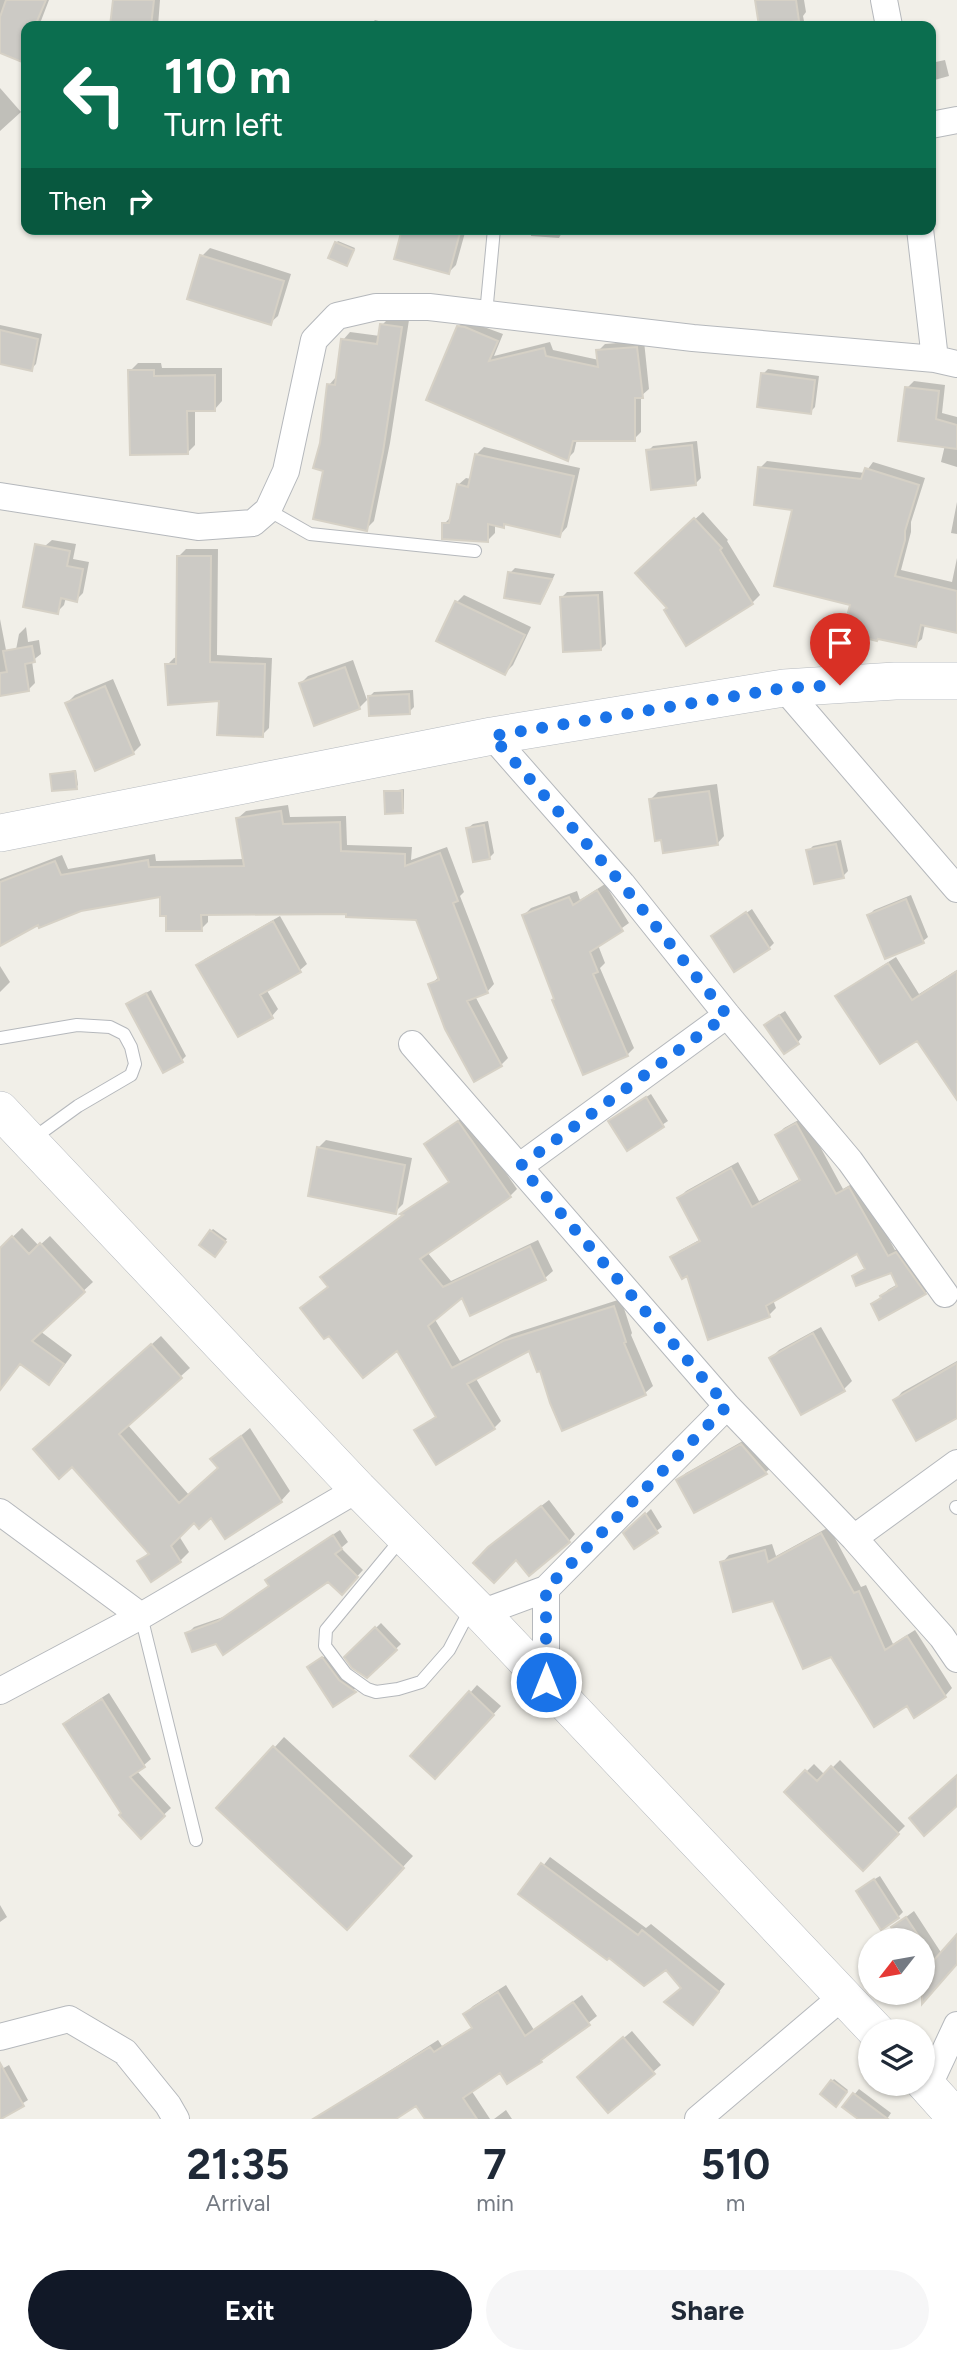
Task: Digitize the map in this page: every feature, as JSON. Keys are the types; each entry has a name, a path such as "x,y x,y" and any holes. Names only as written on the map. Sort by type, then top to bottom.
{"main road":[{"path":"0,833 492,736 784,688 895,681 957,681"},
{"path":"0,1110 865,2019"},
{"path":"935,2094 957,2119"}],"street":[{"path":"884,0 888,21"},
{"path":"936,124 957,120"},
{"path":"0,495 198,527 253,523 268,510 286,471 314,340 337,316 376,307 429,307 693,338 946,362 921,235"},
{"path":"784,688 957,889"},
{"path":"492,736 622,884 727,1015 850,1161 945,1294"},
{"path":"520,1166 727,1015"},
{"path":"412,1044 727,1406 854,1538 942,1637 957,1659"},
{"path":"477,1609 546,1589 727,1406"},
{"path":"854,1538 957,1463"},
{"path":"0,1691 141,1616 358,1489"},
{"path":"0,1513 141,1616"},
{"path":"546,1589 546,1682"},
{"path":"698,2119 843,1996"},
{"path":"0,2037 69,2019 125,2052 176,2119"},
{"path":"935,2065 957,2025"}],"lane":[{"path":"486,314 493,235"},
{"path":"268,510 310,534 475,551"},
{"path":"0,1038 77,1025 110,1027 124,1034 131,1047 135,1064 131,1074 78,1106 31,1140"},
{"path":"404,1535 326,1630 325,1646 346,1674 376,1692 421,1682 449,1650 468,1618 477,1609"},
{"path":"141,1616 196,1840"}],"building":[{"path":"6,0 46,0 37,21 21,21 21,62 0,53 0,17"},
{"path":"113,0 154,0 152,21 111,21"},
{"path":"755,0 796,0 799,21 758,21"},
{"path":"400,235 459,235 449,274 394,259"},
{"path":"335,242 354,250 347,266 328,258"},
{"path":"200,255 284,281 271,325 187,299"},
{"path":"380,324 402,327 383,452 367,531 313,519 323,471 313,468 320,443 327,384 335,385 341,339 377,344"},
{"path":"457,326 498,341 489,361 544,348 546,356 598,367 596,350 637,347 643,398 635,398 635,441 573,441 568,461 426,400"},
{"path":"0,330 38,339 32,371 0,364"},
{"path":"128,370 154,370 154,376 215,375 215,411 187,411 188,454 130,455"},
{"path":"761,373 815,380 811,414 757,407"},
{"path":"905,387 939,391 936,419 957,425 957,449 898,441"},
{"path":"692,445 696,485 651,490 646,450"},
{"path":"475,454 574,476 560,537 504,524 504,528 488,524 488,542 442,539 442,523 449,523 457,484 468,487"},
{"path":"758,467 861,479 865,468 919,485 895,576 957,591 957,633 921,625 916,647 878,639 877,641 843,632 850,605 774,586 792,510 754,505"},
{"path":"694,518 722,548 720,550 753,604 686,646 664,610 667,608 635,573"},
{"path":"35,544 70,551 67,566 83,569 77,602 61,598 58,614 23,607"},
{"path":"177,556 211,556 210,662 265,664 263,737 217,735 219,701 168,705 165,664 176,664"},
{"path":"508,572 552,579 540,604 504,598"},
{"path":"598,595 601,650 563,652 560,597"},
{"path":"455,601 525,635 505,675 436,641"},
{"path":"32,646 35,662 25,664 29,691 0,696 0,673 7,672 3,651"},
{"path":"345,667 360,709 314,726 299,683"},
{"path":"105,686 134,754 95,771 65,703"},
{"path":"409,694 410,714 369,716 368,696"},
{"path":"75,771 77,789 52,791 50,774"},
{"path":"384,791 402,791 403,813 385,814"},
{"path":"709,791 718,845 663,853 661,840 655,841 649,799"},
{"path":"281,811 283,824 340,822 341,851 405,854 405,866 440,853 458,901 453,903 488,993 467,1001 502,1066 474,1082 445,1029 428,984 439,980 416,920 346,917 346,914 201,915 202,931 166,931 166,916 160,916 160,897 81,911 39,928 38,925 0,946 0,882 55,861 61,875 148,860 149,867 244,866 236,818"},
{"path":"484,825 490,859 473,862 466,828"},
{"path":"836,844 844,878 814,884 806,850"},
{"path":"597,890 623,931 590,952 598,972 593,974 628,1056 583,1075 552,1000 554,999 522,915 569,897 573,905"},
{"path":"906,899 924,943 885,959 867,915"},
{"path":"746,912 770,949 734,972 711,936"},
{"path":"273,921 301,972 260,995 273,1018 238,1037 196,965"},
{"path":"888,963 912,1000 957,971 957,1100 917,1041 880,1064 835,996"},
{"path":"146,993 183,1062 163,1073 126,1004"},
{"path":"779,1015 799,1044 784,1054 764,1025"},
{"path":"646,1097 664,1127 627,1151 608,1121"},
{"path":"458,1121 511,1197 420,1259 443,1287 530,1246 546,1280 470,1316 462,1298 428,1326 452,1368 503,1341 614,1306 626,1342 624,1343 646,1395 562,1431 540,1371 537,1372 529,1351 467,1384 495,1429 436,1465 414,1430 436,1417 397,1351 363,1378 329,1336 324,1339 300,1308 328,1287 320,1277 403,1215 400,1214 449,1182 424,1144"},
{"path":"796,1123 836,1194 849,1187 888,1256 896,1252 926,1294 879,1320 871,1304 897,1286 891,1273 856,1286 852,1276 865,1269 857,1254 766,1306 770,1317 708,1340 687,1276 682,1279 670,1257 700,1241 677,1198 731,1168 752,1207 800,1180 775,1135"},
{"path":"317,1147 405,1165 396,1214 308,1196"},
{"path":"210,1230 226,1242 215,1257 199,1245"},
{"path":"12,1236 29,1254 40,1243 85,1292 32,1341 64,1364 49,1385 20,1364 0,1390 0,1248"},
{"path":"813,1333 845,1391 801,1415 769,1358"},
{"path":"151,1344 182,1378 119,1434 179,1503 218,1468 210,1459 241,1436 282,1502 225,1539 211,1518 199,1529 194,1523 171,1546 181,1562 151,1582 137,1561 149,1554 72,1467 59,1479 33,1449"},
{"path":"957,1363 957,1418 916,1441 893,1400"},
{"path":"741,1444 767,1474 694,1513 676,1480"},
{"path":"541,1506 570,1542 529,1576 516,1560 494,1583 473,1563 488,1547"},
{"path":"645,1513 658,1533 634,1549 623,1533"},
{"path":"821,1533 854,1593 859,1591 885,1650 907,1636 946,1697 914,1718 907,1706 874,1727 831,1657 803,1669 773,1601 733,1612 720,1562 765,1550 768,1562"},
{"path":"333,1535 342,1549 335,1554 358,1577 342,1595 328,1582 223,1655 216,1644 192,1652 185,1633 218,1621 269,1586 265,1580"},
{"path":"375,1627 397,1650 367,1678 352,1668 344,1657"},
{"path":"322,1657 339,1680 356,1692 333,1707 307,1667"},
{"path":"469,1691 494,1715 435,1779 410,1756"},
{"path":"102,1699 145,1767 130,1777 165,1816 141,1839 119,1815 121,1813 63,1724"},
{"path":"273,1746 404,1868 347,1930 216,1808"},
{"path":"831,1766 899,1834 863,1871 784,1792 805,1770 817,1781"},
{"path":"957,1775 957,1806 924,1836 909,1818"},
{"path":"541,1863 638,1935 642,1930 719,1992 693,2025 664,2002 681,1988 666,1970 644,1986 518,1894"},
{"path":"874,1879 899,1918 880,1928 856,1891"},
{"path":"906,1917 913,1928 892,1928"},
{"path":"957,1934 957,1964 935,1989 935,1959"},
{"path":"498,1992 525,2036 573,2002 590,2025 541,2060 542,2062 507,2084 500,2073 463,2098 477,2119 425,2119 416,2106 396,2119 313,2119 430,2047 434,2052 472,2028 463,2014"},
{"path":"623,2037 655,2074 608,2113 577,2077"},
{"path":"0,2063 24,2106 1,2119 0,2119"},
{"path":"831,2080 847,2092 836,2107 820,2094"},
{"path":"853,2093 888,2119 858,2119 842,2107"}],"route":[{"path":"546,1682 546,1589 727,1406 520,1166 727,1015 622,884 492,736 784,688 840,685"}]}
